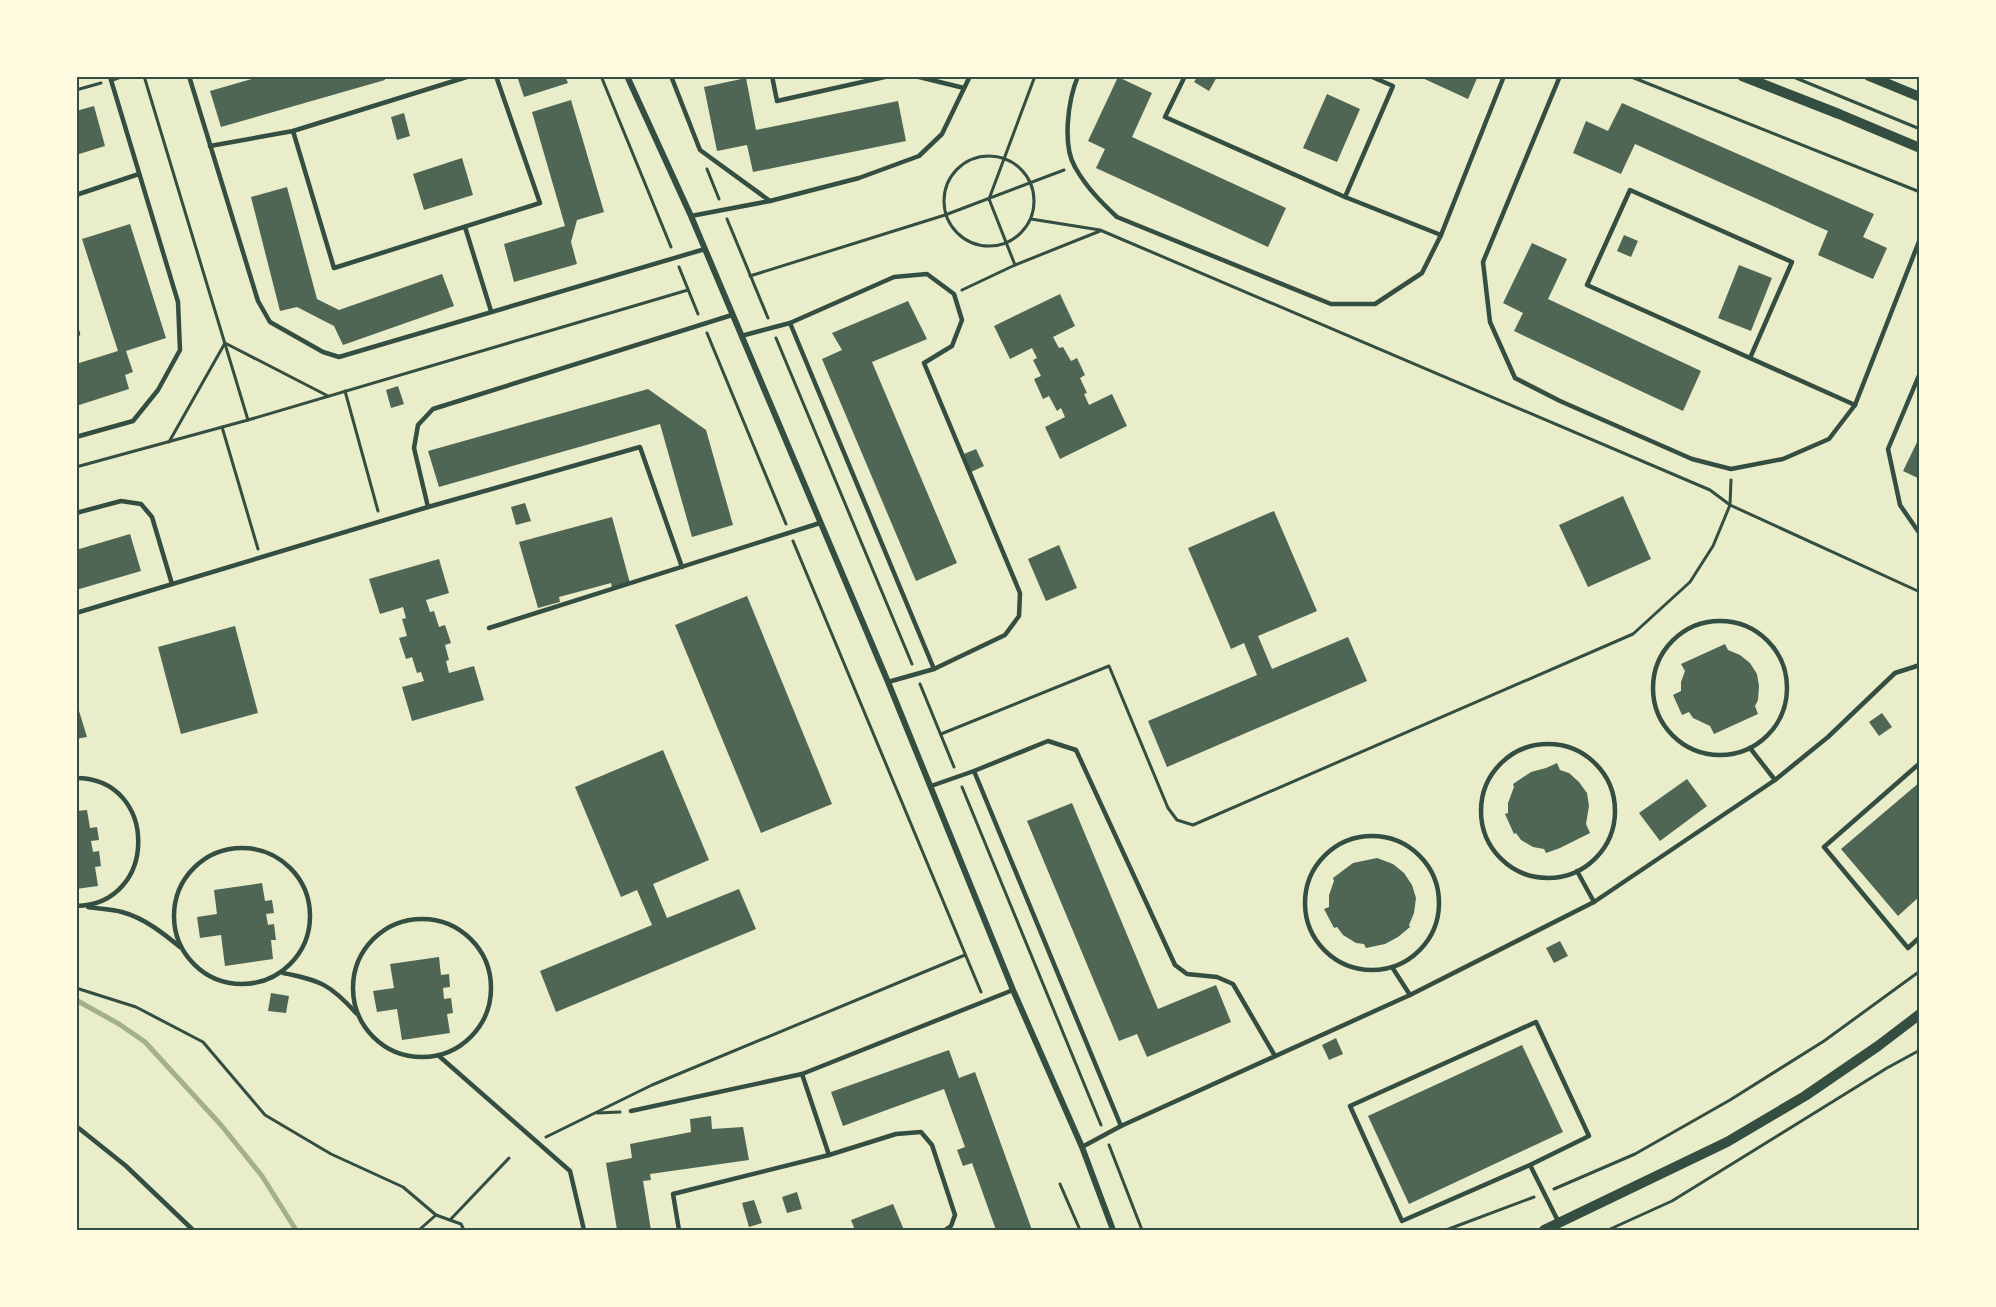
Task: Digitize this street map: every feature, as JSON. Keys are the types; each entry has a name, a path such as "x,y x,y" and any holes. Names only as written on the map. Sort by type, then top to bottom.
{"street":[{"path":"627,76 691,216 888,682 1012,990 1082,1147 1113,1230"},
{"path":"1742,76 1920,148"},
{"path":"1869,76 1920,97"},
{"path":"1544,1230 1727,1142 1805,1096 1920,1014"}],"lane":[{"path":"76,437 133,421 158,390 180,350 178,302 111,78 122,76"},
{"path":"189,76 258,301 270,322 323,352 339,357 705,249"},
{"path":"210,146 293,131 470,76"},
{"path":"293,131 334,268 540,203 496,76"},
{"path":"671,76 700,150 770,201"},
{"path":"772,76 777,101 889,76"},
{"path":"915,76 964,88"},
{"path":"691,216 770,201 859,178 919,156 942,134 970,76"},
{"path":"1078,76 1073,87 1066,130 1074,165 1097,198 1117,217 1331,304 1374,304 1422,273 1441,235 1504,76"},
{"path":"1185,76 1165,117 1345,197 1441,235"},
{"path":"1345,197 1393,86 1370,76"},
{"path":"1560,76 1483,262 1490,322 1515,378 1560,401 1692,459 1731,470 1782,459 1829,439 1855,405 1920,239"},
{"path":"76,195 139,174"},
{"path":"1750,358 1792,262 1630,190 1587,285 1750,358 1855,405"},
{"path":"465,227 491,311"},
{"path":"741,336 790,323 894,277 927,273 954,294 962,320 952,346 924,363 1020,593 1019,616 1005,635 934,669 888,682"},
{"path":"428,507 414,448 418,425 433,409 732,315"},
{"path":"790,323 934,669"},
{"path":"76,328 78,334 76,334"},
{"path":"1920,373 1888,449 1900,505 1920,534"},
{"path":"76,613 428,507 640,447 682,567"},
{"path":"76,513 121,501 141,504 153,517 172,584"},
{"path":"489,628 820,523"},
{"path":"1725,621 1746,626 1765,637 1778,654 1786,675 1787,696 1784,707 1768,735 1750,748 1729,754 1706,754 1685,746 1668,731 1656,711 1652,689 1656,666 1666,646 1683,631 1703,622 1725,621"},
{"path":"1082,1147 1121,1125 1410,995 1594,902 1775,780 1828,737 1895,673 1920,665"},
{"path":"931,786 1048,741 1076,750 1175,965 1187,974 1217,977 1233,984 1275,1056"},
{"path":"1555,744 1577,750 1596,763 1609,782 1616,804 1614,827 1605,848 1589,865 1577,871 1569,875 1547,878 1526,874 1507,864 1493,848 1484,829 1481,808 1486,787 1496,768 1512,754 1532,746 1555,744"},
{"path":"1750,748 1775,780"},
{"path":"1920,763 1824,847 1908,948 1920,937"},
{"path":"974,771 1121,1125"},
{"path":"76,778 85,778 104,784 121,796 133,812 139,832 139,852 133,871 121,888 105,900 85,906"},
{"path":"1378,836 1401,842 1420,855 1433,874 1439,896 1437,919 1428,940 1412,957 1392,967 1371,970 1350,967 1323,949 1316,941 1307,921 1305,900 1309,879 1320,861 1336,846 1356,838 1378,836"},
{"path":"180,947 174,927 174,905 180,885 193,868 210,855 230,848 252,848 272,854 290,866 303,883 310,903 310,925 304,945 283,973"},
{"path":"1577,871 1594,902"},
{"path":"76,906 121,912 160,931 180,947 194,965 211,978 232,984 254,984 283,973 314,979 339,994 374,1038 388,1049 422,1058 439,1056 460,1046 478,1030 489,1009 492,986 487,963 475,942 457,928 435,920 411,920 388,927 370,942 358,962 353,985 356,1013"},
{"path":"1392,967 1410,995"},
{"path":"631,1112 802,1074 1012,990"},
{"path":"1536,1022 1589,1136 1530,1165 1402,1221 1350,1106 1536,1022"},
{"path":"439,1056 570,1172 584,1230"},
{"path":"802,1074 829,1155"},
{"path":"76,1126 126,1166 193,1230"},
{"path":"679,1230 673,1194 829,1155 896,1134 921,1132 932,1145 955,1215 951,1226 945,1230"},
{"path":"1530,1165 1560,1224"}],"path":[{"path":"144,76 248,420"},
{"path":"1015,265 989,199 1035,76"},
{"path":"1629,76 1920,192"},
{"path":"1791,76 1920,129"},
{"path":"76,90 111,78"},
{"path":"700,150 1142,1230"},
{"path":"990,155 1004,158 1016,163 1032,183 1035,207 1031,219 1017,237 1007,243 992,247 977,245 963,239 952,228 945,215 943,201 946,186 957,168 976,157 990,155"},
{"path":"750,276 945,215 1074,165"},
{"path":"1031,219 1100,230 1710,490 1730,505 1920,592"},
{"path":"954,294 1015,265 1100,230"},
{"path":"76,467 248,420 688,290"},
{"path":"225,343 329,396"},
{"path":"169,442 225,343"},
{"path":"345,391 381,521"},
{"path":"222,427 260,558"},
{"path":"940,734 1109,666 1168,808 1177,820 1193,825 1633,634 1690,582 1713,546 1730,505 1731,470"},
{"path":"536,1142 652,1085 965,955"},
{"path":"1446,1230 1544,1193 1635,1154 1730,1100 1824,1041 1920,971"},
{"path":"76,988 136,1007 203,1042 265,1115 331,1154 403,1187 436,1215 461,1224 464,1230"},
{"path":"1608,1230 1672,1201 1920,1050"},
{"path":"595,1113 631,1112"},
{"path":"450,1221 509,1158"},
{"path":"1060,1184 1080,1230"},
{"path":"419,1230 436,1215"}],"building":[{"path":"262,76 384,76 385,80 221,127 210,91"},
{"path":"517,76 565,76 568,83 524,97"},
{"path":"1198,76 1217,77 1209,91 1194,82"},
{"path":"1418,76 1478,76 1468,99"},
{"path":"1118,77 1152,93 1132,137 1286,208 1268,247 1096,168 1105,149 1088,141"},
{"path":"746,78 756,130 898,101 906,141 753,172 747,145 717,151 704,87"},
{"path":"1327,94 1360,109 1337,162 1303,148"},
{"path":"571,100 604,212 577,220 571,242 577,264 514,282 504,244 565,226 532,112"},
{"path":"1622,103 1874,214 1863,237 1887,248 1873,279 1818,255 1828,231 1635,144 1621,174 1573,153 1586,121 1608,131"},
{"path":"94,106 105,146 76,155 76,111"},
{"path":"404,113 410,136 397,140 391,117"},
{"path":"462,158 473,195 424,210 413,174"},
{"path":"287,187 317,299 339,310 442,274 454,306 343,345 334,326 297,307 280,311 251,197"},
{"path":"130,224 166,338 126,351 133,372 125,375 129,389 76,406 76,364 118,351 82,239"},
{"path":"1624,235 1638,241 1631,257 1617,251"},
{"path":"1532,243 1567,259 1548,299 1701,371 1683,411 1514,331 1523,313 1503,303"},
{"path":"1739,265 1772,278 1751,331 1718,318"},
{"path":"1060,294 1075,326 1053,337 1059,348 1063,347 1071,361 1077,358 1085,375 1080,378 1087,393 1084,394 1089,405 1112,394 1127,426 1060,459 1045,427 1065,417 1061,408 1057,411 1049,396 1043,399 1034,379 1041,376 1033,360 1037,358 1032,348 1010,359 994,326"},
{"path":"908,301 927,339 872,362 957,563 916,581 822,359 842,350 832,333"},
{"path":"398,386 404,404 391,408 386,390"},
{"path":"648,389 706,430 733,525 692,537 660,424 439,487 428,451"},
{"path":"1920,436 1920,479 1903,471"},
{"path":"976,449 984,466 971,472 964,454"},
{"path":"1623,496 1651,559 1588,587 1559,525"},
{"path":"525,503 531,521 516,525 511,507"},
{"path":"1274,511 1317,611 1258,636 1272,669 1348,637 1367,681 1167,767 1148,721 1257,675 1244,643 1231,649 1188,548"},
{"path":"612,517 630,583 612,588 611,583 559,597 560,602 538,608 519,542"},
{"path":"130,534 141,571 76,590 76,550"},
{"path":"1059,545 1077,588 1046,601 1028,559"},
{"path":"439,559 449,593 426,600 430,612 434,611 439,627 445,625 451,643 445,645 449,660 446,661 449,673 474,666 484,700 412,721 402,687 424,681 421,672 417,673 412,657 406,659 399,638 407,636 402,619 406,618 403,607 380,614 369,579"},
{"path":"747,596 832,804 761,833 675,625"},
{"path":"235,626 258,713 181,734 158,647"},
{"path":"1725,644 1728,650 1740,655 1750,663 1757,674 1759,686 1755,706 1758,714 1714,734 1710,726 1693,718 1689,712 1682,715 1673,695 1681,691 1685,671 1681,664"},
{"path":"76,701 87,737 76,739"},
{"path":"1882,713 1892,727 1879,736 1869,722"},
{"path":"663,750 709,860 653,884 667,918 739,889 756,929 556,1012 540,971 652,925 637,890 621,897 575,787"},
{"path":"1557,763 1560,770 1569,773 1587,793 1589,806 1586,824 1590,833 1546,853 1544,849 1533,847 1521,840 1516,833 1514,834 1505,814 1508,813 1513,784 1531,772"},
{"path":"1687,779 1707,806 1660,841 1639,813"},
{"path":"1920,782 1920,896 1898,916 1841,849"},
{"path":"1072,803 1158,1009 1216,985 1231,1022 1147,1057 1137,1034 1119,1041 1027,821"},
{"path":"87,810 90,828 97,827 99,840 91,841 93,852 99,851 101,866 95,867 98,886 76,889 76,811"},
{"path":"1377,858 1393,864 1404,873 1412,885 1416,898 1410,927 1385,944 1366,948 1364,944 1356,943 1343,935 1337,927 1334,928 1324,909 1329,907 1333,878 1353,863"},
{"path":"262,883 265,901 272,900 274,913 266,914 268,925 274,924 276,940 271,940 273,959 225,966 221,935 200,938 197,917 217,914 214,890"},
{"path":"1560,941 1568,956 1554,963 1546,948"},
{"path":"439,957 441,975 449,974 450,987 443,988 444,999 451,998 453,1013 447,1014 450,1033 402,1040 397,1009 377,1012 373,991 394,988 390,964"},
{"path":"271,993 289,996 286,1013 268,1011"},
{"path":"1336,1038 1343,1054 1329,1060 1322,1045"},
{"path":"1522,1045 1563,1132 1409,1204 1368,1116"},
{"path":"949,1050 959,1078 975,1072 1032,1230 996,1230 972,1163 963,1166 957,1150 965,1147 944,1089 843,1126 831,1092"},
{"path":"711,1116 712,1129 743,1127 749,1160 650,1174 651,1180 643,1181 651,1230 617,1230 606,1163 632,1158 630,1144 691,1132 690,1119"},
{"path":"797,1192 802,1209 787,1213 782,1197"},
{"path":"754,1200 762,1223 749,1227 742,1203"},
{"path":"893,1204 904,1230 855,1230 851,1220"}],"waterway":[{"path":"76,1000 119,1024 145,1042 221,1125 262,1176 296,1230"}]}
